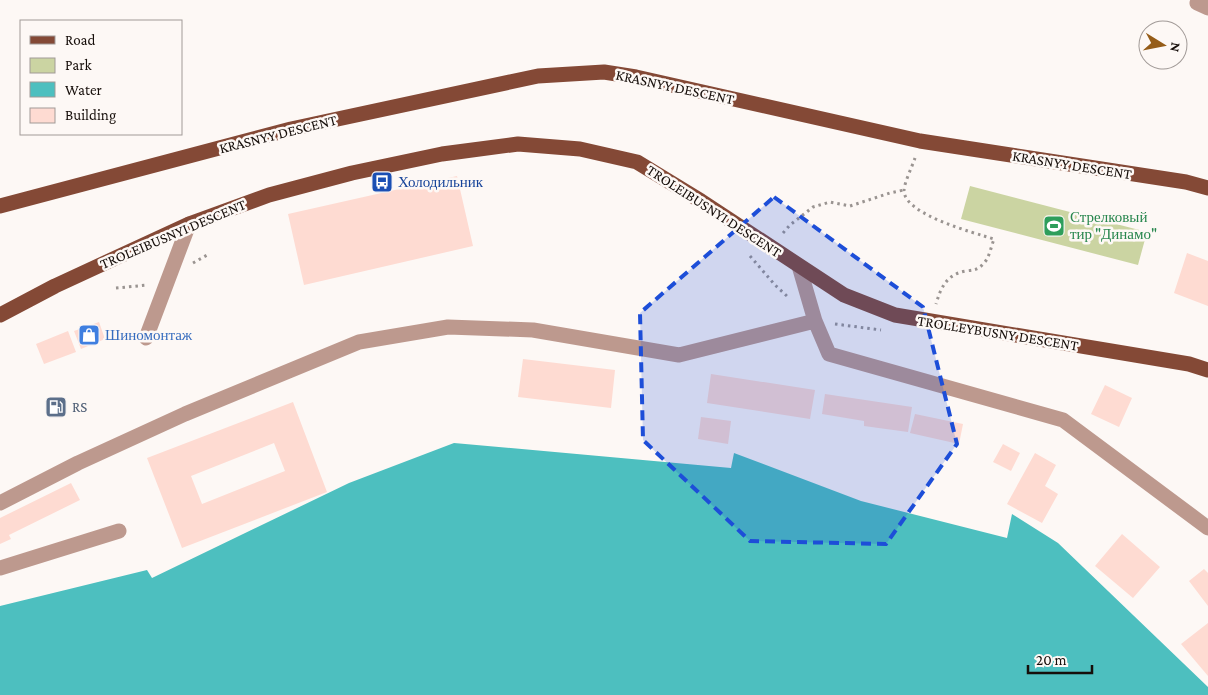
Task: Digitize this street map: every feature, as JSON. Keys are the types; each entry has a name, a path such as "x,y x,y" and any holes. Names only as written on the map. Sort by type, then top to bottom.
{"main road":[{"name":"KRASNYY DESCENT","path":"0,206 290,129 538,76 604,72 636,77 920,142 1186,182 1208,188"},
{"name":"TROLEIBUSNYI DESCENT","path":"0,315 55,286 189,224 269,195 352,173 442,154 518,144 580,149 637,162 701,200 799,266"},
{"name":"TROLLEYBUSNY DESCENT","path":"799,266 844,295 895,315 1188,364 1208,370"}],"lane":[{"path":"146,338 189,224"},
{"path":"799,266 814,321 829,354 1063,420 1208,528"},
{"path":"0,503 78,463 185,414 359,342 448,327 533,330 678,355 814,321"},
{"path":"0,568 119,531"}],"path":[{"path":"915,158 904,190 906,197 912,205 950,225 994,239 985,263 976,270 962,272 950,277 941,288 934,311"},
{"path":"770,247 790,225 813,207 830,202 850,206 904,190"},
{"path":"746,252 775,285 814,321 878,330"}],"highlighted area":[{"path":"774,197 923,307 957,444 886,544 750,541 643,440 640,313"}],"green space":[{"name":"Стрелковый тир \"Динамо\"","path":"970,186 1147,232 1138,265 961,219"}],"water":[{"path":"454,443 731,468 734,453 861,501 1007,538 1012,514 1058,543 1208,687 1208,695 0,695 0,606 147,570 152,578 349,483"}],"building":[{"path":"457,176 473,246 304,285 288,214"},
{"path":"1187,253 1208,261 1208,306 1174,293"},
{"name":"Шиномонтаж","path":"99,322 105,339 81,349 74,331"},
{"path":"68,331 76,352 44,364 36,344"},
{"path":"523,359 615,370 611,408 518,397"},
{"path":"711,374 815,390 810,419 707,403"},
{"path":"1105,385 1132,398 1119,427 1091,414"},
{"path":"825,394 912,407 908,432 864,426 864,421 822,414"},
{"path":"293,402 327,492 182,548 147,458","holes":["274,443 285,471 202,504 191,476"]},
{"path":"915,414 963,424 959,444 910,433"},
{"path":"701,417 731,421 728,444 698,439"},
{"path":"1003,444 1020,453 1011,471 993,462"},
{"path":"1035,453 1056,465 1045,486 1058,494 1042,523 1007,504"},
{"path":"71,483 80,500 9,535 11,539 0,544 0,518"},
{"path":"1122,534 1160,567 1133,598 1095,566"},
{"path":"1204,569 1208,573 1208,606 1189,581"},
{"path":"1208,623 1208,676 1181,644"}],"place":[{"name":"Холодильник","path":"382,182"},
{"name":"Стрелковый тир \"Динамо\"","path":"1054,226"},
{"name":"Шиномонтаж","path":"89,335"},
{"name":"RS","path":"56,407"}]}
